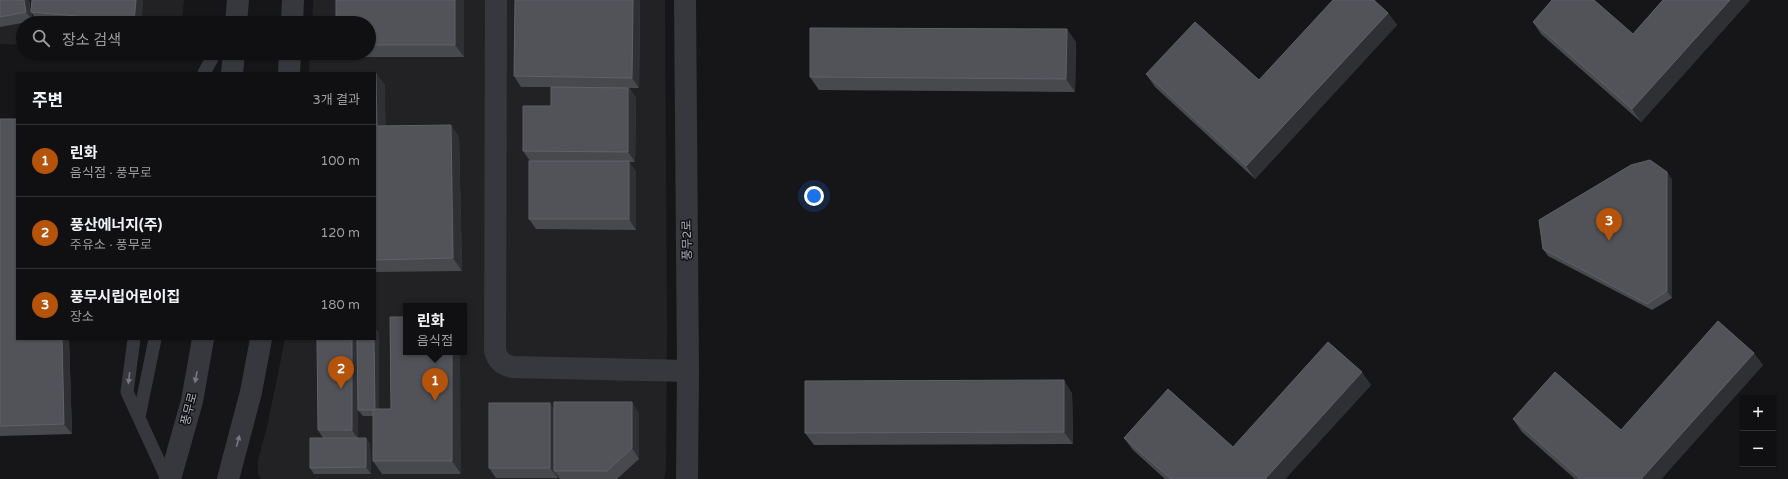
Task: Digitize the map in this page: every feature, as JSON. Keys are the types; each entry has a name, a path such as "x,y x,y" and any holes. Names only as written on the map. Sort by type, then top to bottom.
{"street":[{"path":"292,16 293,0"},
{"path":"496,0 495,351 497,358 500,362 512,367 688,371"},
{"name":"풍무2로","path":"685,0 688,371 687,479"},
{"path":"232,72 233,60"},
{"path":"289,72 290,60"},
{"name":"풍무로","path":"169,479 192,401 203,340"},
{"path":"228,479 251,392 261,340"}],"lane":[{"path":"205,72 211,60"},
{"path":"134,340 127,392 169,479"},
{"path":"139,417 155,340"}],"shaded area":[{"path":"0,0 184,0 183,16 16,16 16,45 0,44"},
{"path":"313,0 665,0 667,327 666,469 664,479 261,479 258,474 258,460 267,427 285,340 376,340 376,72 309,72 310,60 376,60 376,16 312,16"}],"building":[{"path":"0,0 24,0 26,12 0,17"},
{"path":"32,0 136,0 134,16 77,16 31,12"},
{"path":"336,0 455,0 455,45 376,45 376,16 336,16"},
{"path":"515,0 633,0 632,78 514,76"},
{"path":"1333,0 1374,0 1388,13 1246,166 1146,74 1195,22 1259,80"},
{"path":"1552,0 1594,0 1633,34 1663,0 1730,0 1632,109 1533,22"},
{"path":"810,28 1067,29 1066,79 810,77"},
{"path":"376,73 377,126 451,125 453,258 376,260"},
{"path":"551,87 628,88 628,152 523,151 523,106 551,106"},
{"path":"0,119 16,119 16,340 62,340 64,424 0,426"},
{"path":"1650,160 1667,172 1667,291 1647,304 1543,249 1539,220 1631,165"},
{"path":"529,161 629,161 629,219 529,219"},
{"path":"390,317 403,317 403,355 452,355 452,461 373,461 373,409 391,409"},
{"path":"1718,321 1754,353 1641,479 1581,479 1513,419 1555,372 1621,430"},
{"path":"317,340 352,340 352,430 318,430"},
{"path":"357,340 374,340 375,409 358,410"},
{"path":"1328,342 1362,372 1265,479 1171,479 1124,438 1168,389 1233,447"},
{"path":"1064,380 1064,432 805,433 805,381"},
{"path":"554,402 632,402 632,448 607,471 554,471"},
{"path":"489,403 550,403 550,468 489,468"},
{"path":"310,438 366,438 366,467 310,468"}],"place":[{"name":"풍무시립어린이집","path":"1609,241"},
{"name":"풍산에너지(주)","path":"341,389"},
{"name":"린화","path":"435,401"}]}
